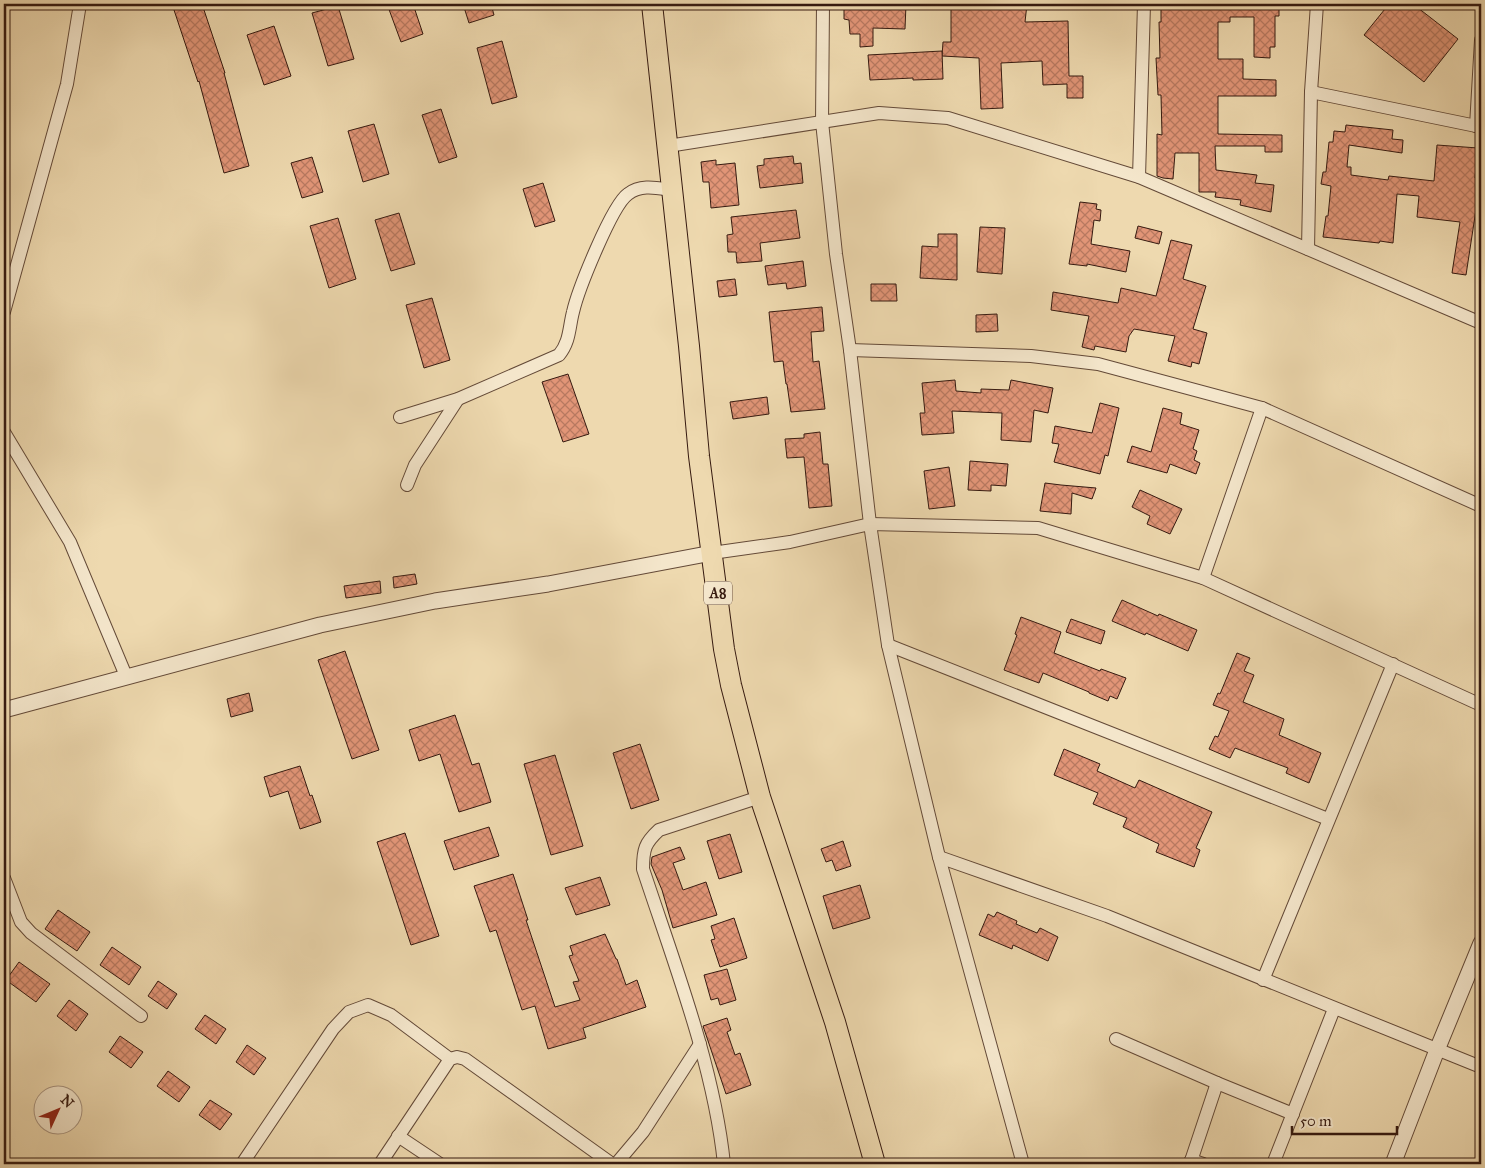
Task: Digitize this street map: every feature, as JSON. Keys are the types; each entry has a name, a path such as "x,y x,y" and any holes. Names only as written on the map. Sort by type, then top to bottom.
{"main road":[{"name":"A8","path":"652,4 699,456 724,648 731,685 760,797 835,1022 875,1164"}],"street":[{"path":"4,312 67,84 80,4"},
{"path":"823,4 822,122 836,254 850,350 870,524 888,645 939,857 1023,1164"},
{"path":"1139,177 1144,4"},
{"path":"1308,249 1311,92 1317,4"},
{"path":"1311,92 1478,126 1481,40"},
{"path":"668,146 879,113 948,118 1139,177 1481,323"},
{"path":"400,417 458,399 559,355 565,347 573,312 590,262 618,206 627,194 639,189 652,187 672,190"},
{"path":"850,350 1031,356 1098,364 1262,408 1481,506"},
{"path":"407,485 415,465 458,399"},
{"path":"1203,578 1262,408"},
{"path":"4,432 70,542 126,676"},
{"path":"4,710 320,625 435,601 548,584 712,554 790,542 870,524 1038,528 1203,578 1481,705"},
{"path":"888,645 1328,819"},
{"path":"1263,980 1393,664"},
{"path":"724,1164 720,1128 700,1044 643,869 643,853 648,840 659,830 760,797"},
{"path":"939,857 1108,916 1481,1067"},
{"path":"4,878 21,922 31,933 141,1016"},
{"path":"1393,1164 1481,943"},
{"path":"242,1164 333,1029 349,1012 368,1005 391,1015 450,1059"},
{"path":"1273,1164 1334,1009"},
{"path":"1116,1039 1293,1114"},
{"path":"380,1164 450,1059 457,1057 465,1059 614,1164 643,1132 700,1044"},
{"path":"1195,1163 1217,1083"},
{"path":"398,1136 440,1164"}],"building":[{"path":"172,4 202,4 225,73 249,166 224,173 199,81"},
{"path":"387,4 413,4 423,34 401,42"},
{"path":"463,4 491,4 494,15 469,23"},
{"path":"844,4 906,4 905,29 873,28 873,46 860,47 860,34 850,34 849,20 844,19"},
{"path":"951,4 1027,4 1025,22 1068,21 1069,76 1083,76 1083,98 1067,98 1067,84 1043,85 1042,61 1001,63 1003,108 981,109 979,58 942,56 943,42 951,42"},
{"path":"1161,4 1279,4 1279,16 1275,16 1275,47 1270,47 1270,58 1254,57 1254,17 1230,17 1230,22 1218,22 1218,59 1243,59 1243,79 1276,80 1276,96 1218,96 1218,134 1282,135 1282,152 1265,152 1265,146 1215,146 1216,170 1257,175 1255,183 1274,185 1271,212 1240,205 1241,200 1215,197 1216,192 1199,192 1199,153 1175,153 1173,179 1157,176 1157,134 1162,135 1161,95 1158,95 1156,58 1160,58 1159,22 1161,22"},
{"path":"1389,4 1413,4 1458,39 1424,82 1364,35"},
{"path":"338,6 354,59 328,66 312,13"},
{"path":"274,26 291,76 264,85 247,35"},
{"path":"502,41 517,97 492,104 477,48"},
{"path":"942,51 943,79 870,80 868,55"},
{"path":"441,109 457,157 439,163 422,115"},
{"path":"374,124 389,174 363,182 348,131"},
{"path":"1346,125 1393,130 1392,139 1403,140 1402,153 1349,145 1347,167 1351,167 1351,175 1388,180 1389,176 1434,181 1437,145 1478,148 1475,178 1481,179 1480,203 1477,203 1466,275 1452,273 1460,222 1417,217 1419,196 1397,194 1393,243 1323,237 1326,216 1328,216 1331,186 1321,184 1323,172 1326,172 1329,142 1333,142 1334,131 1345,132"},
{"path":"793,156 794,164 801,163 803,183 760,188 757,166 764,165 764,159"},
{"path":"312,157 323,192 302,198 291,163"},
{"path":"716,160 716,165 735,163 739,205 711,208 709,182 703,182 701,162"},
{"path":"543,183 555,221 535,227 523,189"},
{"path":"1080,202 1097,204 1096,209 1101,210 1100,221 1094,220 1091,244 1130,251 1126,272 1087,264 1087,266 1069,264"},
{"path":"796,210 800,238 760,243 762,261 737,263 736,252 728,252 727,235 733,234 731,217"},
{"path":"399,213 415,264 391,271 375,220"},
{"path":"338,218 356,279 329,288 310,226"},
{"path":"1138,226 1162,232 1159,244 1135,238"},
{"path":"980,227 1005,228 1002,274 977,272"},
{"path":"938,234 957,234 957,280 920,278 922,246 938,247"},
{"path":"1171,240 1192,245 1183,279 1206,286 1193,329 1207,333 1199,364 1192,362 1191,367 1168,361 1175,336 1134,329 1129,336 1126,352 1095,346 1094,350 1082,347 1089,316 1051,310 1053,292 1118,303 1121,288 1156,296"},
{"path":"803,261 806,286 787,289 786,283 768,285 765,266"},
{"path":"735,279 737,295 719,297 717,281"},
{"path":"871,284 896,284 897,301 871,301"},
{"path":"432,298 450,360 424,368 406,305"},
{"path":"822,307 824,331 811,332 813,362 819,361 825,409 791,412 783,361 774,362 769,312"},
{"path":"997,314 998,331 976,332 976,315"},
{"path":"568,374 589,434 563,442 542,382"},
{"path":"955,380 956,391 981,393 981,389 1009,390 1011,380 1053,388 1048,413 1034,410 1031,442 1001,440 1002,413 952,411 954,433 922,435 920,413 925,413 922,383"},
{"path":"767,397 769,414 733,419 730,402"},
{"path":"1100,403 1119,408 1108,456 1105,455 1100,474 1054,462 1059,444 1052,443 1055,426 1092,433"},
{"path":"1163,408 1182,413 1180,424 1199,430 1193,449 1197,451 1194,460 1200,463 1196,474 1170,464 1167,473 1127,462 1132,446 1151,452"},
{"path":"820,432 823,464 828,464 832,506 809,508 804,457 787,458 785,439 804,438 804,434"},
{"path":"970,461 1008,464 1006,486 991,485 991,491 968,490"},
{"path":"949,467 955,506 929,509 924,471"},
{"path":"1045,483 1096,488 1092,499 1072,493 1071,514 1040,511"},
{"path":"1140,490 1182,509 1170,534 1147,524 1150,516 1132,507"},
{"path":"415,574 417,584 394,588 393,577"},
{"path":"380,581 381,593 346,598 344,586"},
{"path":"1122,600 1197,630 1188,651 1112,621"},
{"path":"1021,617 1061,632 1054,653 1100,671 1101,669 1126,678 1117,699 1110,696 1108,701 1043,673 1039,683 1004,670 1017,635 1015,634"},
{"path":"1071,619 1105,631 1101,644 1066,632"},
{"path":"345,651 379,750 352,759 318,660"},
{"path":"1237,653 1250,658 1244,671 1254,675 1243,702 1284,719 1279,735 1321,753 1309,783 1286,773 1288,768 1235,748 1230,758 1209,749 1215,736 1218,737 1229,711 1213,705 1218,693 1220,694"},
{"path":"249,693 253,711 231,717 227,699"},
{"path":"455,715 472,765 479,763 491,802 459,812 440,754 419,761 409,730"},
{"path":"640,744 659,800 631,809 613,753"},
{"path":"1064,749 1100,764 1097,771 1135,788 1139,780 1212,812 1196,848 1200,850 1194,867 1156,852 1159,844 1123,827 1127,818 1093,804 1098,793 1054,775"},
{"path":"555,755 583,846 551,855 524,764"},
{"path":"300,766 321,822 300,829 288,791 270,797 264,777"},
{"path":"489,827 499,856 454,870 444,841"},
{"path":"405,833 439,936 411,945 377,842"},
{"path":"730,834 742,872 719,879 707,841"},
{"path":"843,841 851,866 836,871 832,860 826,862 821,849"},
{"path":"680,847 685,859 673,863 683,890 706,882 717,915 673,928 662,890 651,864 652,857"},
{"path":"513,874 555,1007 580,1000 573,982 579,981 569,956 573,955 570,946 605,934 617,959 626,985 637,980 646,1007 583,1028 586,1038 548,1049 535,1006 522,1010 496,930 490,932 474,886"},
{"path":"600,877 610,905 576,915 565,888"},
{"path":"860,885 870,918 833,929 823,896"},
{"path":"58,910 90,932 77,951 45,929"},
{"path":"997,912 1017,921 1016,924 1037,933 1040,928 1058,937 1048,961 1013,945 1012,949 979,935 988,914 994,917"},
{"path":"734,918 747,958 720,967 711,940 715,939 711,926"},
{"path":"112,947 141,967 129,985 100,965"},
{"path":"19,962 50,984 36,1002 6,980"},
{"path":"727,969 736,1000 720,1005 718,998 711,1000 704,975"},
{"path":"158,981 177,994 167,1009 148,996"},
{"path":"69,1000 88,1014 76,1031 57,1016"},
{"path":"205,1015 226,1029 216,1044 195,1029"},
{"path":"727,1018 731,1030 727,1032 735,1055 740,1053 751,1085 726,1094 703,1026"},
{"path":"120,1036 143,1052 131,1068 109,1052"},
{"path":"247,1045 266,1058 254,1075 236,1062"},
{"path":"168,1071 190,1087 179,1102 157,1086"},
{"path":"210,1100 232,1114 220,1130 199,1115"}]}
